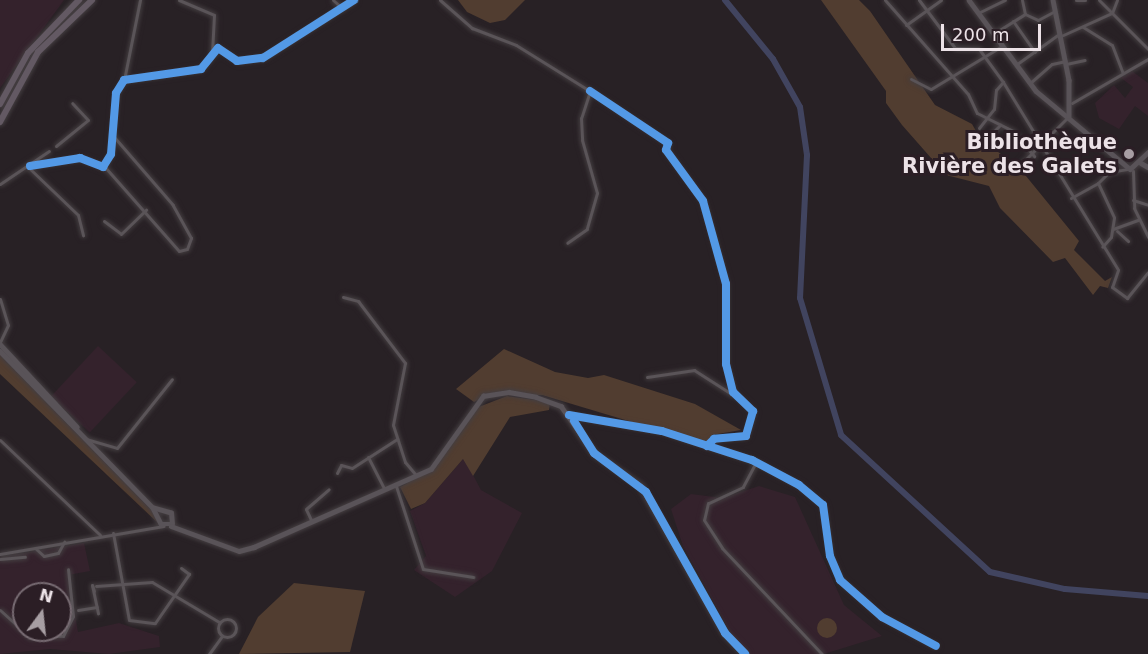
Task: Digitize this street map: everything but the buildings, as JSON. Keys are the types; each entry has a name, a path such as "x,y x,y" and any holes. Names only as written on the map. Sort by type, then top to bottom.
{"highway":[{"path":"0,104 28,53 79,0"},
{"path":"0,122 38,51 92,0"}],"main road":[{"path":"969,0 1030,84 1131,170 1141,163 1148,152"},
{"path":"1053,0 1053,12 1066,63 1072,103 1069,116"},
{"path":"1141,163 1148,167"},
{"path":"0,343 85,438"},
{"path":"0,351 153,508 161,522 183,528 239,551 417,477 438,462 486,395 536,397 569,415 594,453 646,492 725,633 746,654"},
{"path":"153,508 165,512 183,528"},
{"path":"161,522 165,512"},
{"path":"171,526 174,519"}],"street":[{"path":"104,166 113,136 116,93 124,80 140,0"},
{"path":"179,0 215,18 210,64"},
{"path":"333,0 343,10"},
{"path":"210,64 218,48 237,61 263,58 343,10 354,0"},
{"path":"440,0 472,28 516,45 668,143 666,150 703,201 726,284 726,364 735,396"},
{"path":"885,0 948,77 987,118 1016,134 1034,156"},
{"path":"919,0 954,48 977,47 1004,82 1071,198 1118,270 1112,287 1127,298 1148,273"},
{"path":"906,25 941,0"},
{"path":"978,13 1005,0"},
{"path":"1022,0 1025,14"},
{"path":"1077,2 1085,0"},
{"path":"1099,0 1148,49"},
{"path":"1015,66 1059,35 1112,13 1117,0"},
{"path":"1025,14 1038,20 1053,12"},
{"path":"992,34 1025,14"},
{"path":"1014,21 1035,52"},
{"path":"1082,26 1116,50 1123,73"},
{"path":"911,79 931,89 984,54 1002,46"},
{"path":"1072,103 1148,59"},
{"path":"1030,84 1052,64 1085,60"},
{"path":"124,80 210,64"},
{"path":"979,128 987,118 1004,82"},
{"path":"567,243 587,229 597,189 582,140 581,118 590,91"},
{"path":"56,146 88,120 72,102"},
{"path":"1014,171 1034,156 1069,116"},
{"path":"989,136 1000,125"},
{"path":"104,166 146,210 179,251 189,247 189,231 173,205 113,136"},
{"path":"0,184 29,167 49,151"},
{"path":"29,167 80,158 97,168 104,166"},
{"path":"29,167 78,215 83,235"},
{"path":"1071,198 1098,183 1109,172 1131,170 1133,200 1139,220 1148,237"},
{"path":"1098,183 1113,212 1113,229 1102,247"},
{"path":"1133,200 1148,205"},
{"path":"104,221 121,234 146,210"},
{"path":"1113,229 1139,220"},
{"path":"1113,229 1128,241"},
{"path":"343,297 358,301 405,363 393,425 405,462 417,477"},
{"path":"0,299 8,325 0,343"},
{"path":"647,377 694,370 753,408 751,431 740,440 714,440 707,446"},
{"path":"85,438 121,445 172,379"},
{"path":"574,421 581,413"},
{"path":"569,415 581,413 633,422 707,446 786,477 822,502 831,558 852,593 882,617 936,646"},
{"path":"336,473 341,465 352,468 397,439"},
{"path":"0,440 100,535"},
{"path":"368,457 385,490"},
{"path":"755,464 743,488 708,503 704,520 722,548 822,654"},
{"path":"396,486 423,570 473,577"},
{"path":"312,522 306,509 329,489"},
{"path":"0,554 153,527 161,522"},
{"path":"113,533 129,620 155,623 189,574 181,568"},
{"path":"35,548 44,556 58,553 64,542"},
{"path":"0,559 25,557"},
{"path":"0,610 30,637 63,636 73,615 68,569"},
{"path":"98,614 95,589 123,581 152,582 176,593 219,622 222,636 209,654"},
{"path":"78,610 97,607"},
{"path":"219,622 230,619 236,627 231,636 222,636"}],"shaded area":[{"path":"0,0 64,0 0,88"},
{"path":"458,0 525,0 505,20 490,23 467,12"},
{"path":"821,0 859,0 870,11 935,105 972,124 982,141 1017,165 1079,241 1074,250 1105,281 1112,277 1108,288 1100,286 1093,295 1065,258 1053,262 1000,208 989,186 946,175 886,103 886,91"},
{"path":"1132,71 1148,83 1148,116 1135,106 1119,129 1099,118 1095,103 1114,85 1125,98 1133,87 1120,77"},
{"path":"98,346 137,382 90,433 51,396"},
{"path":"504,349 555,372 588,378 604,375 695,404 741,430 712,435 705,444 542,395 485,396 474,402 456,389"},
{"path":"0,355 154,513 158,523 0,374"},
{"path":"507,396 550,402 549,410 510,417 473,476 463,459 425,503 411,509 400,487 433,469 476,408"},
{"path":"464,458 481,490 522,513 492,571 455,597 414,570 426,556 410,511 425,503"},
{"path":"759,486 795,497 844,605 882,636 824,654 749,654 734,639 683,546 671,509 691,494 723,498"},
{"path":"84,543 90,571 68,575 69,582 12,582 12,642 72,642 72,598 78,632 119,623 159,636 160,647 109,654 50,649 0,654 0,557"},
{"path":"294,583 365,591 350,652 239,654 258,617"},
{"path":"827,618 834,621 837,628 834,635 827,638 820,635 817,628 820,621"}],"waterway":[{"path":"725,0 773,59 800,107 807,155 800,298 841,435 990,572 1065,589 1148,596"}],"cycle path":[{"path":"30,166 80,158 103,167 111,154 116,93 124,80 201,69 218,48 237,61 263,58 354,0"},
{"path":"590,91 668,143 666,150 703,201 726,284 726,364 733,392 753,411 746,436 714,439 707,446"},
{"path":"569,415 662,431 752,460 799,485 823,505 830,556 840,580 882,617 936,646"},
{"path":"574,421 594,453 646,492 725,633 745,654"}],"place":[{"name":"Bibliothèque Rivière des Galets","path":"1129,154"}]}
